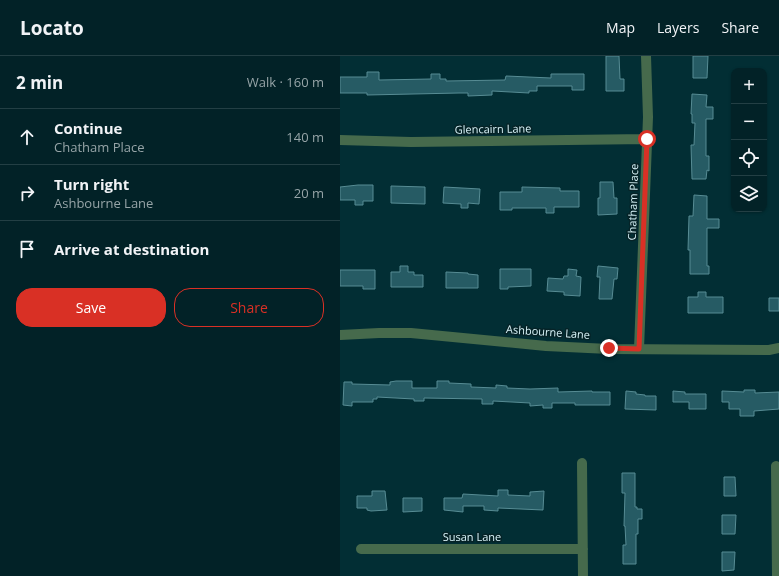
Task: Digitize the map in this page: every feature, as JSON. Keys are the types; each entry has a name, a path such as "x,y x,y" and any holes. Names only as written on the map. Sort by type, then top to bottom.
{"street":[{"name":"Chatham Place","path":"639,349 647,139 646,56"},
{"name":"Glencairn Lane","path":"340,140 411,142 647,139"},
{"name":"Ashbourne Lane","path":"340,335 411,333 546,346 639,349 779,348"},
{"path":"582,463 583,576"},
{"path":"776,466 777,576"},
{"name":"Susan Lane","path":"361,549 583,549"}],"building":[{"path":"606,56 619,56 620,79 624,79 624,91 606,91"},
{"path":"693,56 708,56 707,78 693,78"},
{"path":"367,72 379,72 379,80 431,79 431,74 440,74 440,79 446,79 446,81 505,80 506,76 551,78 551,74 584,74 584,90 572,90 572,86 537,86 537,91 529,91 529,93 492,91 492,95 468,96 468,93 367,95 367,93 340,93 340,77 367,77"},
{"path":"692,94 707,95 706,107 713,107 713,119 706,119 706,156 709,156 709,171 707,170 706,179 692,179 691,145 694,145 695,123 692,123 691,114"},
{"path":"600,182 613,182 614,198 617,198 617,214 598,215"},
{"path":"373,185 373,201 363,201 363,205 355,205 355,200 340,200 340,187"},
{"path":"391,186 425,187 425,204 391,203"},
{"path":"444,187 480,189 479,204 468,203 468,208 461,208 461,204 443,203"},
{"path":"522,187 560,188 560,191 579,191 579,207 554,207 554,213 546,213 546,208 512,208 512,210 500,210 500,192 522,192"},
{"path":"694,195 707,196 707,219 719,219 719,228 707,228 707,266 709,266 709,274 690,274 690,250 688,250 689,216 693,216"},
{"path":"400,266 408,266 408,272 414,272 414,275 423,275 423,287 391,287 391,272 400,272"},
{"path":"598,266 618,268 617,279 614,279 612,299 599,299 600,277 597,277"},
{"path":"500,269 531,269 531,286 508,287 508,289 500,289"},
{"path":"568,269 577,270 576,276 581,277 580,296 564,295 564,292 547,291 548,278 563,279 564,276 568,276"},
{"path":"340,270 375,270 375,289 363,289 363,286 340,286"},
{"path":"446,272 478,275 478,288 446,288"},
{"path":"698,292 706,292 706,297 723,297 723,313 688,313 688,297 698,297"},
{"path":"769,298 779,298 779,311 769,311"},
{"path":"412,381 412,388 437,388 437,381 449,381 449,383 471,384 471,387 496,388 496,385 507,386 507,388 558,388 558,392 610,392 610,405 575,405 575,403 552,403 552,408 543,408 543,405 530,406 530,403 493,401 493,404 482,404 482,399 424,398 424,401 414,401 414,399 377,397 377,399 373,399 373,402 352,402 352,406 343,405 344,382 352,382 352,384 390,385 390,382"},
{"path":"744,390 755,390 755,393 779,392 779,409 754,411 754,416 740,416 740,409 729,409 729,402 722,402 722,391 744,392"},
{"path":"626,391 636,392 636,394 645,396 656,396 656,410 625,409"},
{"path":"673,391 685,392 685,394 706,394 706,409 689,409 689,402 673,402"},
{"path":"622,473 635,473 635,507 637,507 637,509 642,509 642,519 638,519 638,534 636,534 636,564 623,564 623,545 626,545 624,526 625,493 622,493"},
{"path":"724,477 735,477 736,496 724,496"},
{"path":"498,490 508,490 508,495 530,496 530,492 544,491 543,510 498,508 498,511 484,510 484,506 463,506 463,512 444,510 444,498 462,498 463,494 498,496"},
{"path":"372,491 385,491 387,510 371,511 367,510 367,508 357,508 357,496 372,496"},
{"path":"403,498 422,498 422,511 403,512"},
{"path":"722,515 736,515 735,534 722,534"},
{"path":"722,552 735,552 734,570 722,571"}],"route":[{"path":"609,348 639,349 647,139"}]}
